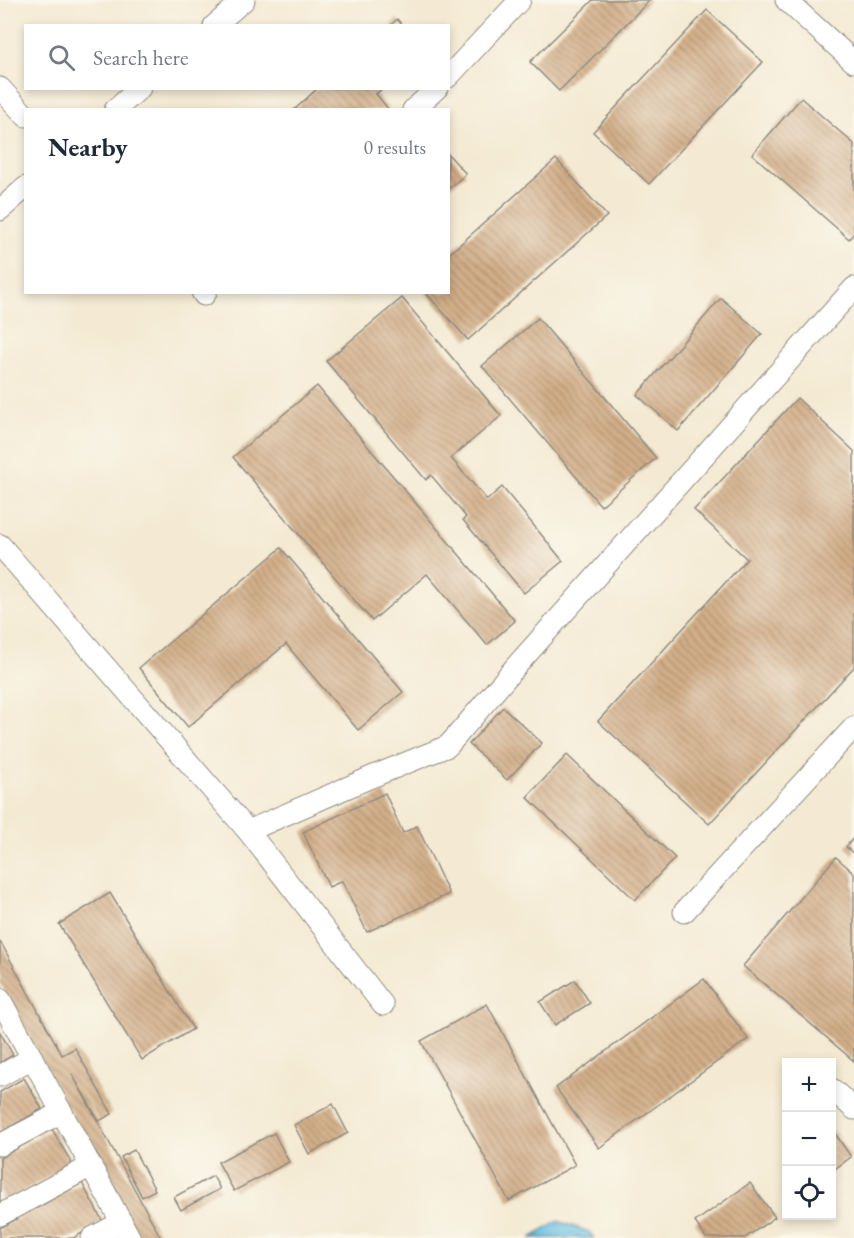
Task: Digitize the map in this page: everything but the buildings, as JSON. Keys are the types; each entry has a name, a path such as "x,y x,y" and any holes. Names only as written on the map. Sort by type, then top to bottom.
{"street":[{"path":"216,24 244,0"},
{"path":"450,75 520,0"},
{"path":"786,0 854,62"},
{"path":"0,88 24,114"},
{"path":"117,108 138,90"},
{"path":"415,108 435,90"},
{"path":"0,210 24,190"},
{"path":"248,831 448,746 517,665 854,288"},
{"path":"0,544 248,831 383,1005"},
{"path":"684,912 854,727"},
{"path":"0,1001 126,1230 92,1238"},
{"path":"0,1076 32,1058"},
{"path":"836,1093 854,1109"},
{"path":"0,1145 62,1112"},
{"path":"0,1215 91,1166"}],"water":[{"path":"558,1221 589,1232 594,1238 531,1238"}]}
